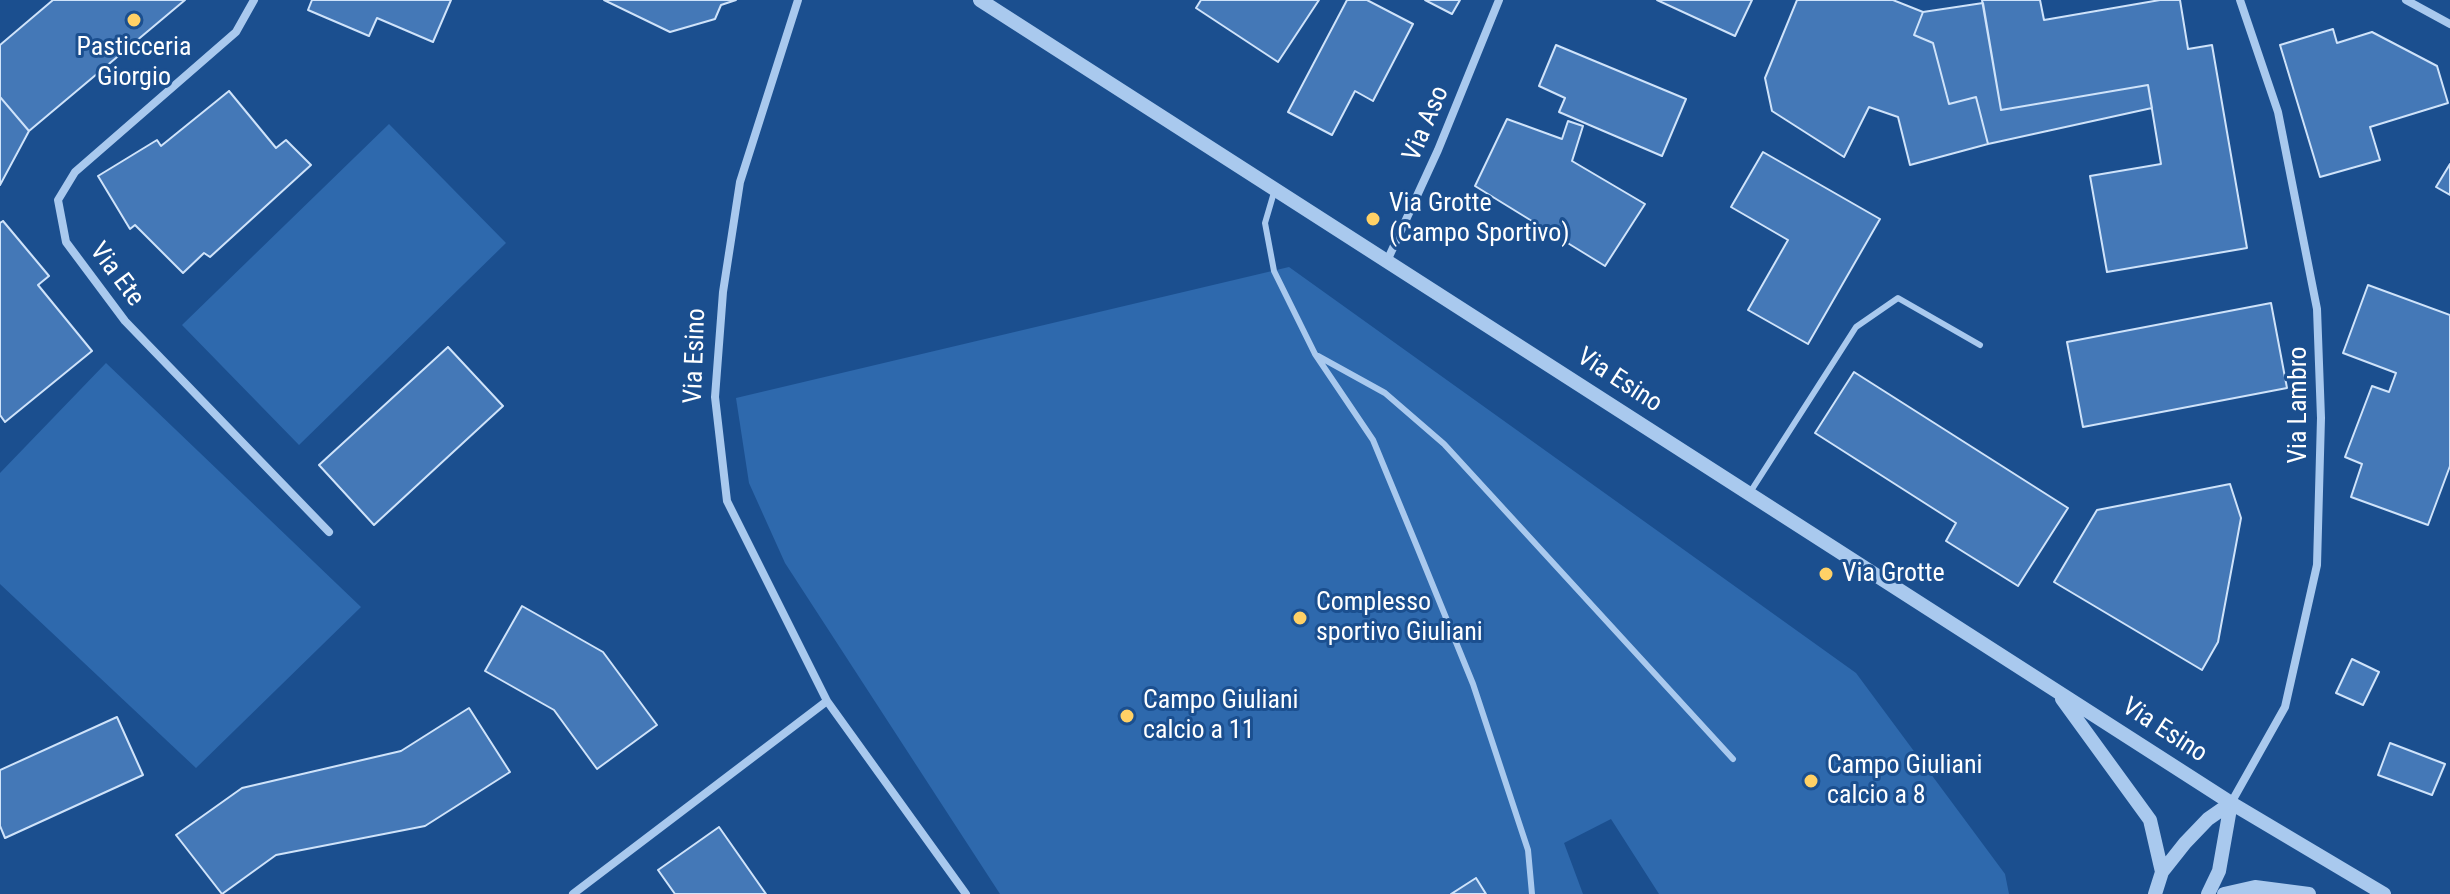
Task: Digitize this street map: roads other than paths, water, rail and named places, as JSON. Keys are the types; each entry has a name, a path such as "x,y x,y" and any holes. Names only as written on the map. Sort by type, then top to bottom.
{"street":[{"name":"Via Ete","path":"254,0 236,32 75,172 58,200 66,242 125,321 329,532"},
{"name":"Via Esino","path":"798,0 740,182 723,292 715,397 727,501 827,701 966,894"},
{"name":"Via Esino","path":"980,0 2231,803 2384,894"},
{"name":"Via Aso","path":"1387,261 1438,150 1499,0"},
{"name":"Via Lambro","path":"2231,803 2285,707 2292,678 2317,565 2321,418 2317,309 2278,112 2240,0"},
{"path":"2406,0 2450,24"},
{"path":"2054,689 2150,820 2162,872"},
{"path":"573,894 827,701"},
{"path":"2155,894 2162,872 2208,819 2231,803"},
{"path":"2208,894 2219,871 2231,803"},
{"path":"2224,894 2255,887 2309,894"}],"lane":[{"path":"1275,189 1265,223 1274,271 1315,354 1373,440 1468,671 1528,850 1532,894"},
{"path":"1749,494 1856,327 1898,298 1980,345"},
{"path":"1315,354 1385,393 1444,444 1733,759"}],"place":[{"name":"Pasticceria Giorgio","path":"134,20"},
{"name":"Via Grotte (Campo Sportivo)","path":"1373,219"},
{"name":"Via Grotte","path":"1826,574"},
{"name":"Complesso sportivo Giuliani","path":"1300,618"},
{"name":"Campo Giuliani calcio a 11","path":"1127,716"},
{"name":"Campo Giuliani calcio a 8","path":"1811,781"}]}
